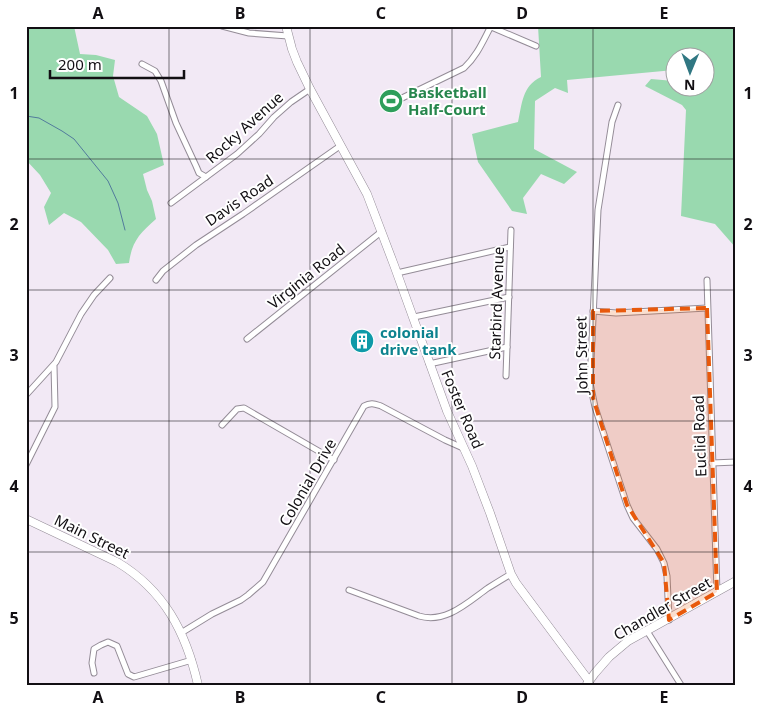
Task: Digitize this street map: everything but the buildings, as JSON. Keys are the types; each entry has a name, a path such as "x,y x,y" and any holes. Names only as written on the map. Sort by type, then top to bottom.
{"street":[{"path":"222,26 249,33 288,36"},
{"name":"Foster Road","path":"286,26 297,62 366,194 414,318 450,420 472,466 512,574 588,683"},
{"path":"400,98 464,68 477,54 490,26 536,46"},
{"path":"142,64 151,68 158,76 164,87 176,123 199,173 206,177"},
{"name":"Rocky Avenue","path":"171,203 237,154 274,117 310,89"},
{"name":"John Street","path":"618,105 612,122 598,210 590,383 627,505 633,518 657,549 664,563 667,576 669,620"},
{"name":"Davis Road","path":"156,280 164,271 196,245 340,146"},
{"name":"Starbird Avenue","path":"506,376 511,230"},
{"name":"Virginia Road","path":"247,339 381,232"},
{"path":"397,273 510,247"},
{"path":"26,395 62,354 81,314 94,295 110,278"},
{"name":"Euclid Road","path":"707,280 717,592"},
{"path":"414,318 509,297"},
{"path":"593,311 616,313 707,308"},
{"path":"430,364 507,347"},
{"path":"26,465 55,407 54,365"},
{"name":"Colonial Drive","path":"181,633 212,614 241,600 263,582 364,406 371,403 381,406 463,448"},
{"path":"222,425 237,409 244,408 334,460"},
{"path":"712,463 736,462"},
{"name":"Main Street","path":"26,519 126,567 145,583 161,600 181,633 192,660 198,685"},
{"path":"349,590 419,616 434,618 449,614 512,574"},
{"name":"Chandler Street","path":"588,683 602,664 628,641 669,620 736,581"},
{"path":"647,631 681,685"},
{"path":"94,673 92,663 94,649 108,642 117,646 128,674 134,677 192,660"}],"highlighted area":[{"path":"707,308 717,592 669,620 664,563 627,505 593,398 593,311"}],"green space":[{"path":"26,26 74,26 80,54 96,55 115,60 113,76 119,97 147,116 157,134 164,165 143,174 156,219 138,238 132,249 129,263 116,264 108,250 81,222 64,213 49,225 44,207 51,193 40,175 26,160"},
{"path":"538,26 736,26 736,248 715,224 681,216 686,110 682,105 668,98 714,98 714,48 664,48 664,71 567,80 568,93 555,88 535,101 534,149 577,172 564,184 541,174 523,198 527,214 512,211 478,162 472,134 518,122 526,90 541,77"},
{"path":"651,79 664,80 664,96 645,86"}],"waterway":[{"path":"26,116 39,118 74,139 108,181 118,203 125,230"}],"place":[{"name":"Basketball Half-Court","path":"391,101"},
{"name":"colonial drive tank","path":"362,341"}]}
